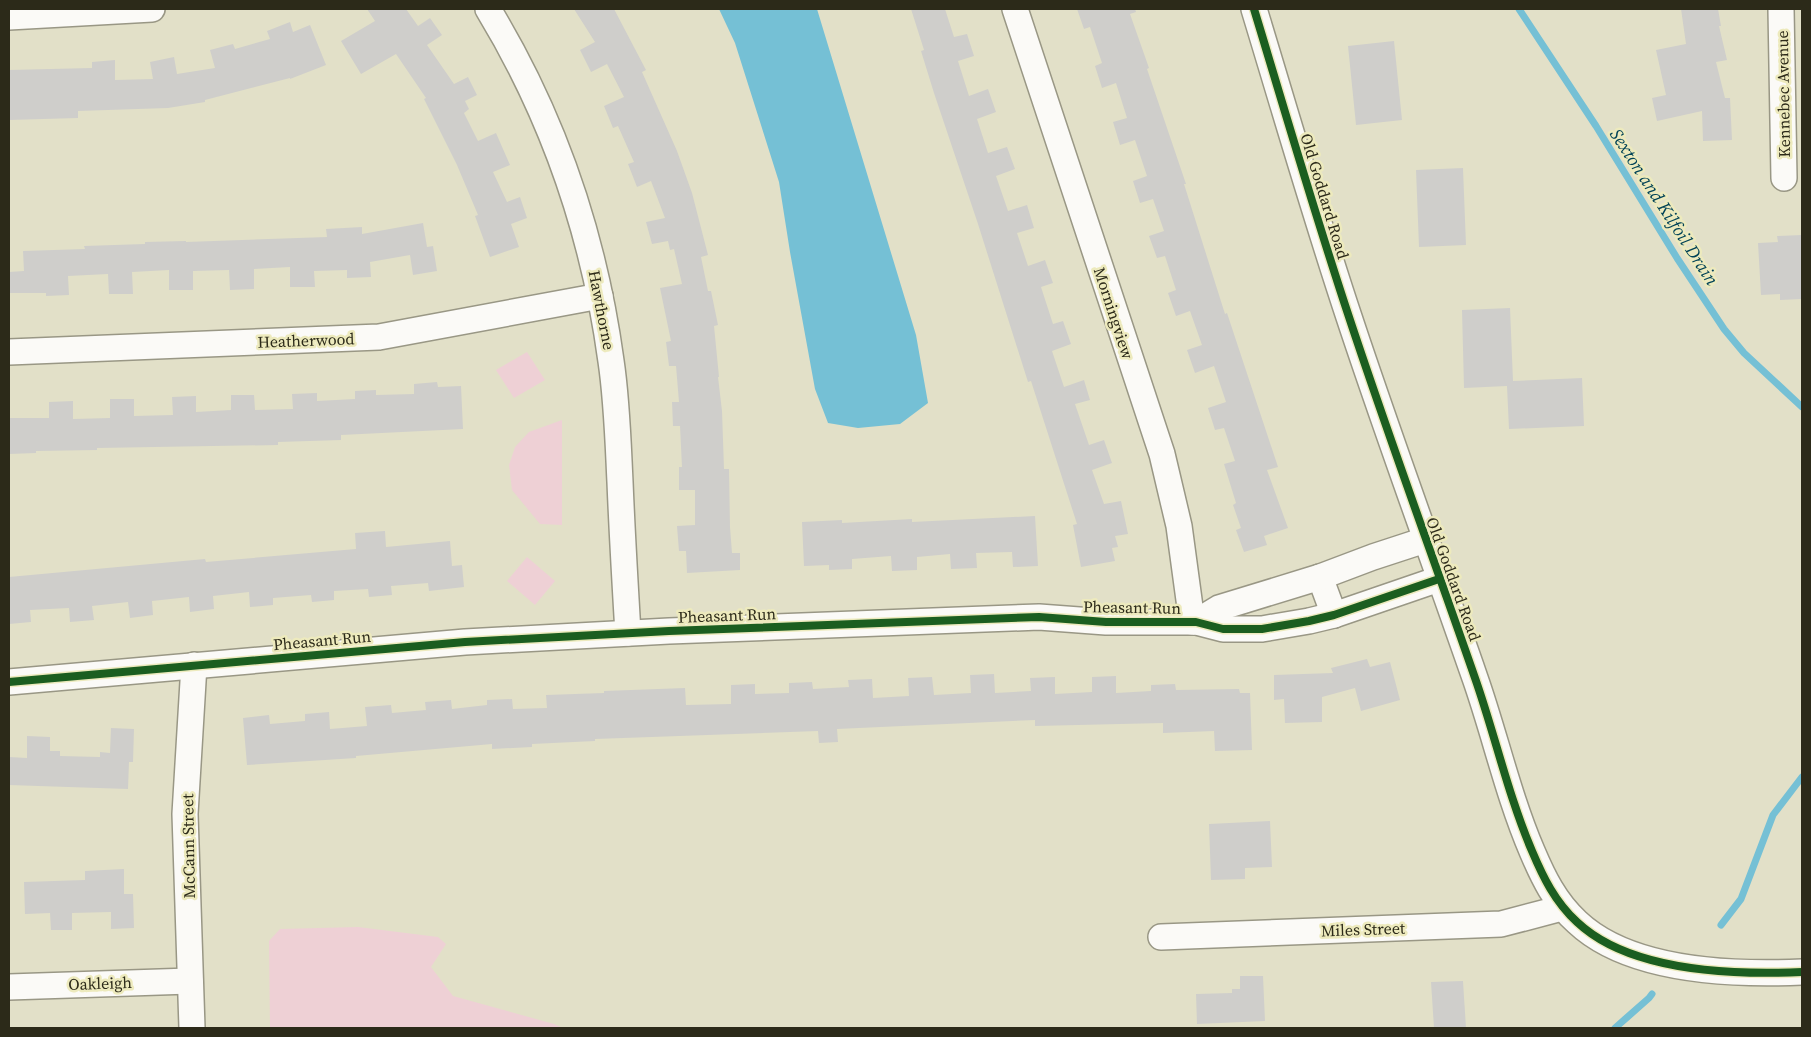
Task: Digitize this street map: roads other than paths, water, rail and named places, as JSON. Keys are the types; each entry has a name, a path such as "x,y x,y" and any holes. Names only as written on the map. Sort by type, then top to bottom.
{"street":[{"path":"9,17 152,9"},
{"name":"Hawthorne","path":"488,9 528,82 553,138 569,180 586,237 600,296 611,361 616,408 628,633"},
{"name":"Morningview","path":"1015,9 1162,454 1179,526 1194,622"},
{"name":"Old Goddard Road","path":"1254,9 1338,283 1425,540 1476,682 1514,806 1542,874 1562,908 1588,932 1610,945 1645,960 1708,970 1750,974 1802,972"},
{"name":"Kennebec Avenue","path":"1781,9 1784,178"},
{"name":"Heatherwood","path":"9,352 379,337 600,296"},
{"name":"Pheasant Run","path":"1194,622 1220,608 1320,577 1425,540"},
{"path":"1320,577 1334,615"},
{"name":"Pheasant Run","path":"9,682 465,642 628,633 1039,617 1106,622 1194,622 1223,629 1262,629 1334,615 1439,579"},
{"name":"McCann Street","path":"192,1028 185,814 194,665"},
{"name":"Miles Street","path":"1161,937 1501,924 1562,908"},
{"name":"Oakleigh","path":"9,986 190,980"}],"water":[{"path":"719,9 817,9 916,335 928,403 900,424 858,428 828,423 815,389 779,182 735,43"}],"waterway":[{"name":"Sexton and Kilfoil Drain","path":"1519,9 1596,126 1677,258 1724,329 1744,353 1802,407"},
{"path":"1721,925 1741,899 1773,815 1802,777"},
{"path":"1615,1028 1652,994"}]}
